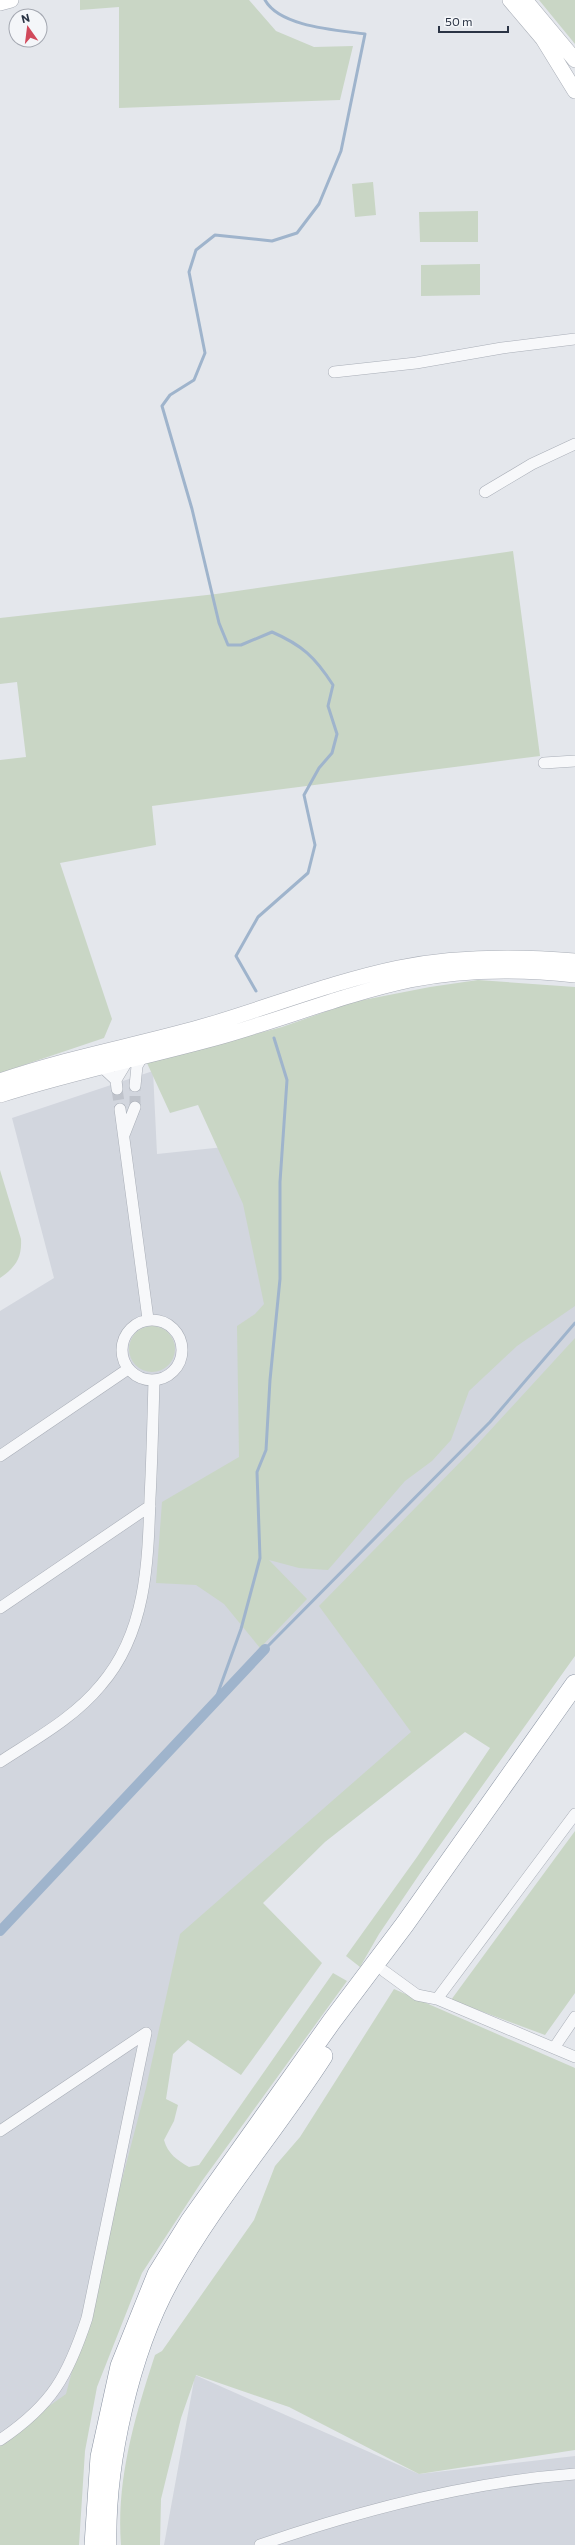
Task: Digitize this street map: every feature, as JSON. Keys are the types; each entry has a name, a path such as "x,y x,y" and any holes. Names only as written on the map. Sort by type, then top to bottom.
{"highway":[{"path":"94,2545 100,2457 120,2366 137,2320 164,2263 177,2240 215,2185 332,2021 405,1924 575,1684"},
{"path":"107,2545 108,2512 118,2429 132,2376 156,2309 169,2281 221,2198 575,1706"}],"street":[{"path":"0,3 11,0"},
{"path":"510,0 543,39 575,91"},
{"path":"525,0 575,60"},
{"path":"334,372 416,363 502,348 575,340"},
{"path":"486,492 532,464 575,444"},
{"path":"544,763 575,761"},
{"path":"0,1081 42,1068 212,1024 333,985 397,968 475,958 527,958 575,961"},
{"path":"0,1095 101,1066 232,1033 358,993 411,980 482,971 529,971 575,976"},
{"path":"101,1066 116,1084 135,1058"},
{"path":"135,1058 137,1066 135,1086"},
{"path":"124,1135 135,1107"},
{"path":"120,1109 148,1319"},
{"path":"148,1319 167,1323 180,1337 182,1346 178,1365 168,1375 154,1380 140,1378 128,1369 121,1352 126,1334 131,1327 148,1319"},
{"path":"0,1456 128,1369"},
{"path":"0,1762 78,1709 102,1685 120,1658 140,1609 149,1546 154,1380"},
{"path":"0,1608 150,1506"},
{"path":"437,1999 575,1814"},
{"path":"384,1971 417,1995 437,1999 575,2057"},
{"path":"554,2048 575,2017"},
{"path":"0,2131 146,2033 89,2311 75,2356 58,2388 44,2404 0,2440"},
{"path":"260,2545 286,2540 404,2502 523,2479 575,2474"}],"shaded area":[{"path":"575,1005 575,1592 192,1933 69,2399 0,2545 0,1311 54,1278 12,1118 153,1071 157,1154 234,1146"},
{"path":"195,2375 419,2474 575,2456 575,2545 164,2545"}],"green space":[{"path":"80,0 249,0 276,31 314,47 353,46 340,100 119,108 119,7 80,10"},
{"path":"539,0 575,0 575,44"},
{"path":"373,182 376,215 355,217 352,184"},
{"path":"478,211 478,242 420,242 419,212"},
{"path":"480,264 480,295 421,296 421,265"},
{"path":"513,551 540,756 152,806 156,845 60,863 112,1019 104,1038 0,1073 0,760 26,757 17,682 0,684 0,618 216,594"},
{"path":"478,980 575,987 575,1306 517,1346 469,1391 451,1440 432,1461 405,1481 328,1570 299,1568 269,1560 307,1599 260,1648 224,1604 196,1585 156,1583 162,1502 239,1457 237,1326 255,1314 264,1304 243,1204 198,1105 170,1113 147,1063 282,1027 353,1002 430,987"},
{"path":"0,1170 21,1239 21,1246 17,1262 0,1278"},
{"path":"152,1326 165,1330 171,1336 175,1349 171,1362 165,1368 152,1372 139,1368 133,1362 129,1349 133,1336 139,1330"},
{"path":"575,1338 575,1656 425,1866 379,1934 360,1967 346,1956 417,1857 490,1748 465,1732 325,1842 263,1903 322,1963 241,2075 188,2040 173,2054 166,2099 178,2105 174,2121 164,2140 168,2149 174,2156 189,2167 199,2165 333,1973 347,1981 202,2181 142,2273 97,2387 85,2451 79,2545 0,2545 0,2441 66,2394 146,2088 180,1934 411,1732 319,1606 473,1449"},
{"path":"575,1831 575,1993 545,2035 451,2000"},
{"path":"394,1989 575,2068 575,2450 419,2474 289,2407 196,2375 181,2418 161,2499 160,2545 121,2545 121,2496 124,2472 134,2425 155,2355 162,2351 254,2220 275,2166 300,2137"}],"waterway":[{"path":"256,991 236,956 258,917 308,873 315,845 304,795 319,768 332,753 337,734 328,706 333,685 314,659 300,647 272,632 241,645 228,645 219,623 192,509 162,406 170,395 194,380 205,353 189,272 196,250 215,235 272,241 297,233 319,204 341,151 365,34 325,29 296,22 272,9 265,0"},
{"path":"215,1701 241,1629 260,1558 257,1472 266,1450 270,1380 280,1279 280,1182 287,1080 274,1038"},
{"path":"265,1649 490,1422 575,1323"},
{"path":"0,1931 265,1649"}],"tunnel":[{"path":"135,1086 135,1107"},
{"path":"117,1089 120,1109"}]}
